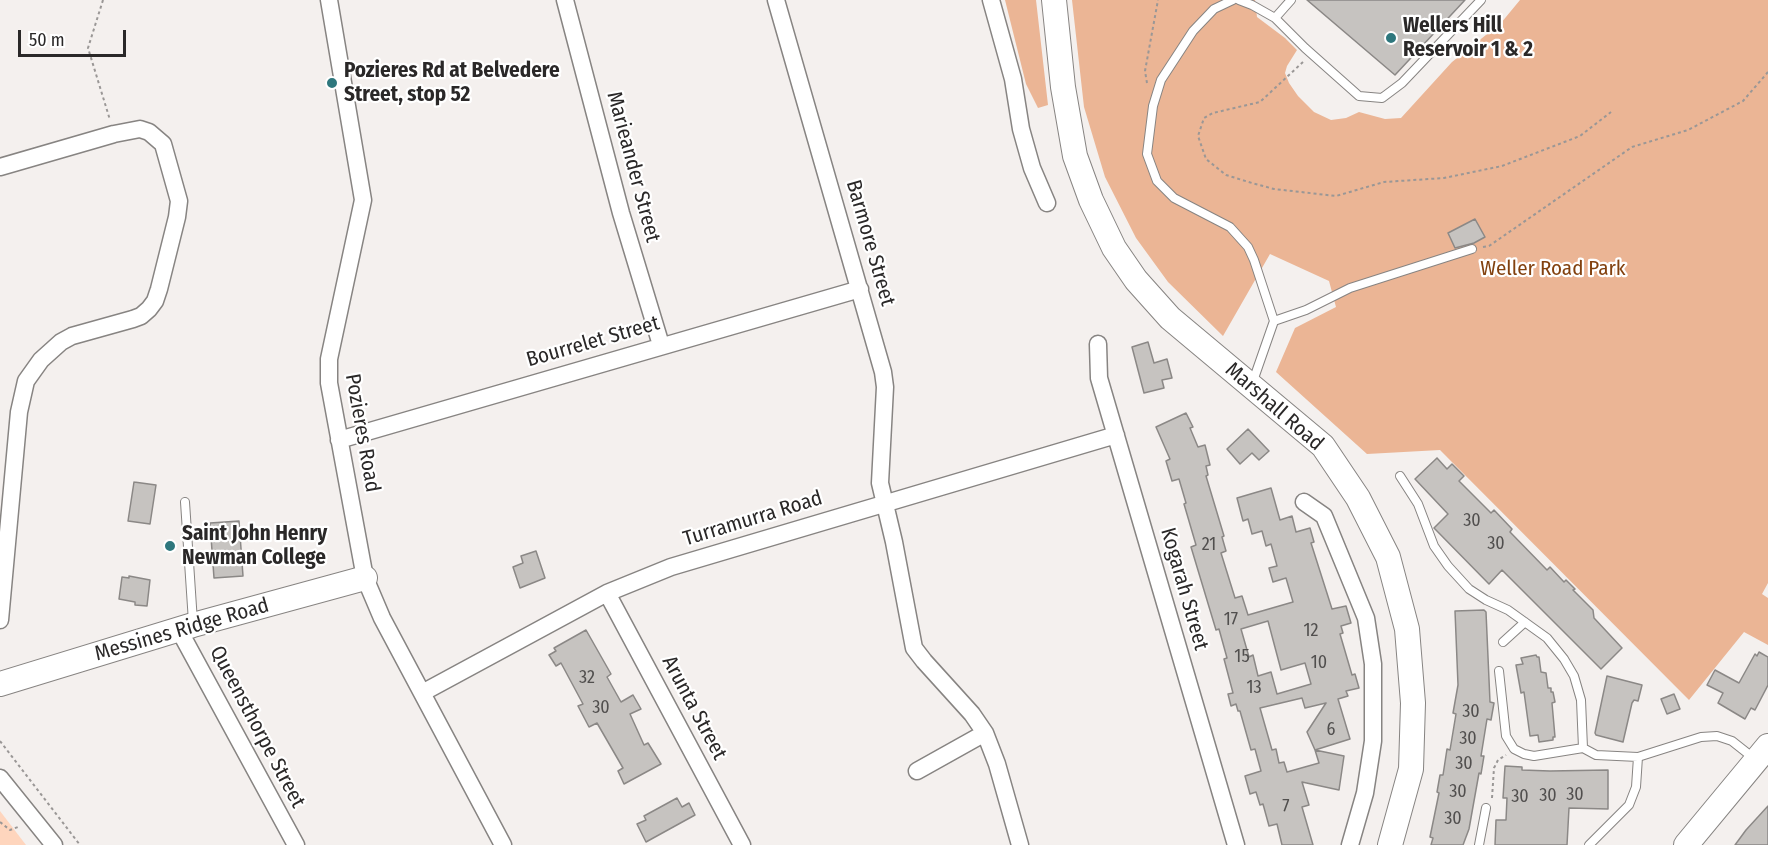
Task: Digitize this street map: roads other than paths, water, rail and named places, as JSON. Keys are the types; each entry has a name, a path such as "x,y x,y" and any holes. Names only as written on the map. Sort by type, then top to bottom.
{"main road":[{"name":"Marshall Road","path":"1054,0 1063,87 1076,156 1087,191 1106,234 1125,265 1156,305 1323,446 1358,498 1388,557 1407,629 1413,702 1411,769 1390,845"},
{"name":"Messines Ridge Road","path":"0,684 186,628 365,578"},
{"path":"1686,845 1762,753"}],"street":[{"name":"Pozieres Road","path":"329,0 363,200 329,358 328,383 365,578 377,609 503,845"},
{"name":"Marieander Street","path":"565,0 621,213 661,345"},
{"name":"Barmore Street","path":"776,0 885,381 880,476 914,648 972,714 985,733 995,758 1020,845"},
{"path":"991,0 1013,79 1029,158 1035,178 1047,203"},
{"path":"0,167 114,134 140,129 149,132 163,144 179,201 159,289 149,309 141,316 72,336 61,342 41,360 26,381 20,412 0,620"},
{"name":"Bourrelet Street","path":"339,440 860,289"},
{"name":"Kogarah Street","path":"1098,344 1098,373 1236,845"},
{"name":"Turramurra Road","path":"422,693 607,593 671,567 1116,435"},
{"path":"1304,502 1324,516 1366,618 1373,664 1374,733 1368,777 1350,845"},
{"name":"Arunta Street","path":"607,593 742,845"},
{"name":"Queensthorpe Street","path":"186,628 296,845"},
{"path":"917,771 985,733"},
{"path":"0,778 54,845"}],"lane":[{"path":"1233,0 1215,9 1193,31 1161,80 1153,106 1147,154 1157,180 1174,198 1230,227 1248,247 1254,260 1274,321 1251,385"},
{"path":"1239,0 1275,18 1359,96 1382,98 1402,83 1481,0"},
{"path":"1275,18 1291,0"},
{"path":"1274,321 1306,310 1350,288 1472,249"},
{"path":"1400,476 1418,504 1434,546 1448,566 1469,589 1525,622 1547,638 1564,659 1574,676 1581,700 1583,748"},
{"path":"185,502 186,628"},
{"path":"1503,642 1525,622"},
{"path":"1499,670 1506,736 1514,749 1524,754 1534,756 1583,748 1596,755 1638,757 1701,737 1717,736 1762,753"},
{"path":"1589,845 1629,805 1636,787 1638,757"},
{"path":"1479,845 1486,808"}],"place":[{"name":"Wellers Hill Reservoir 1 & 2","path":"1391,38"},
{"name":"Pozieres Rd at Belvedere Street, stop 52","path":"332,83"},
{"name":"Saint John Henry Newman College","path":"170,546"}],"park label":[{"name":"Weller Road Park","path":"1553,269"}]}
